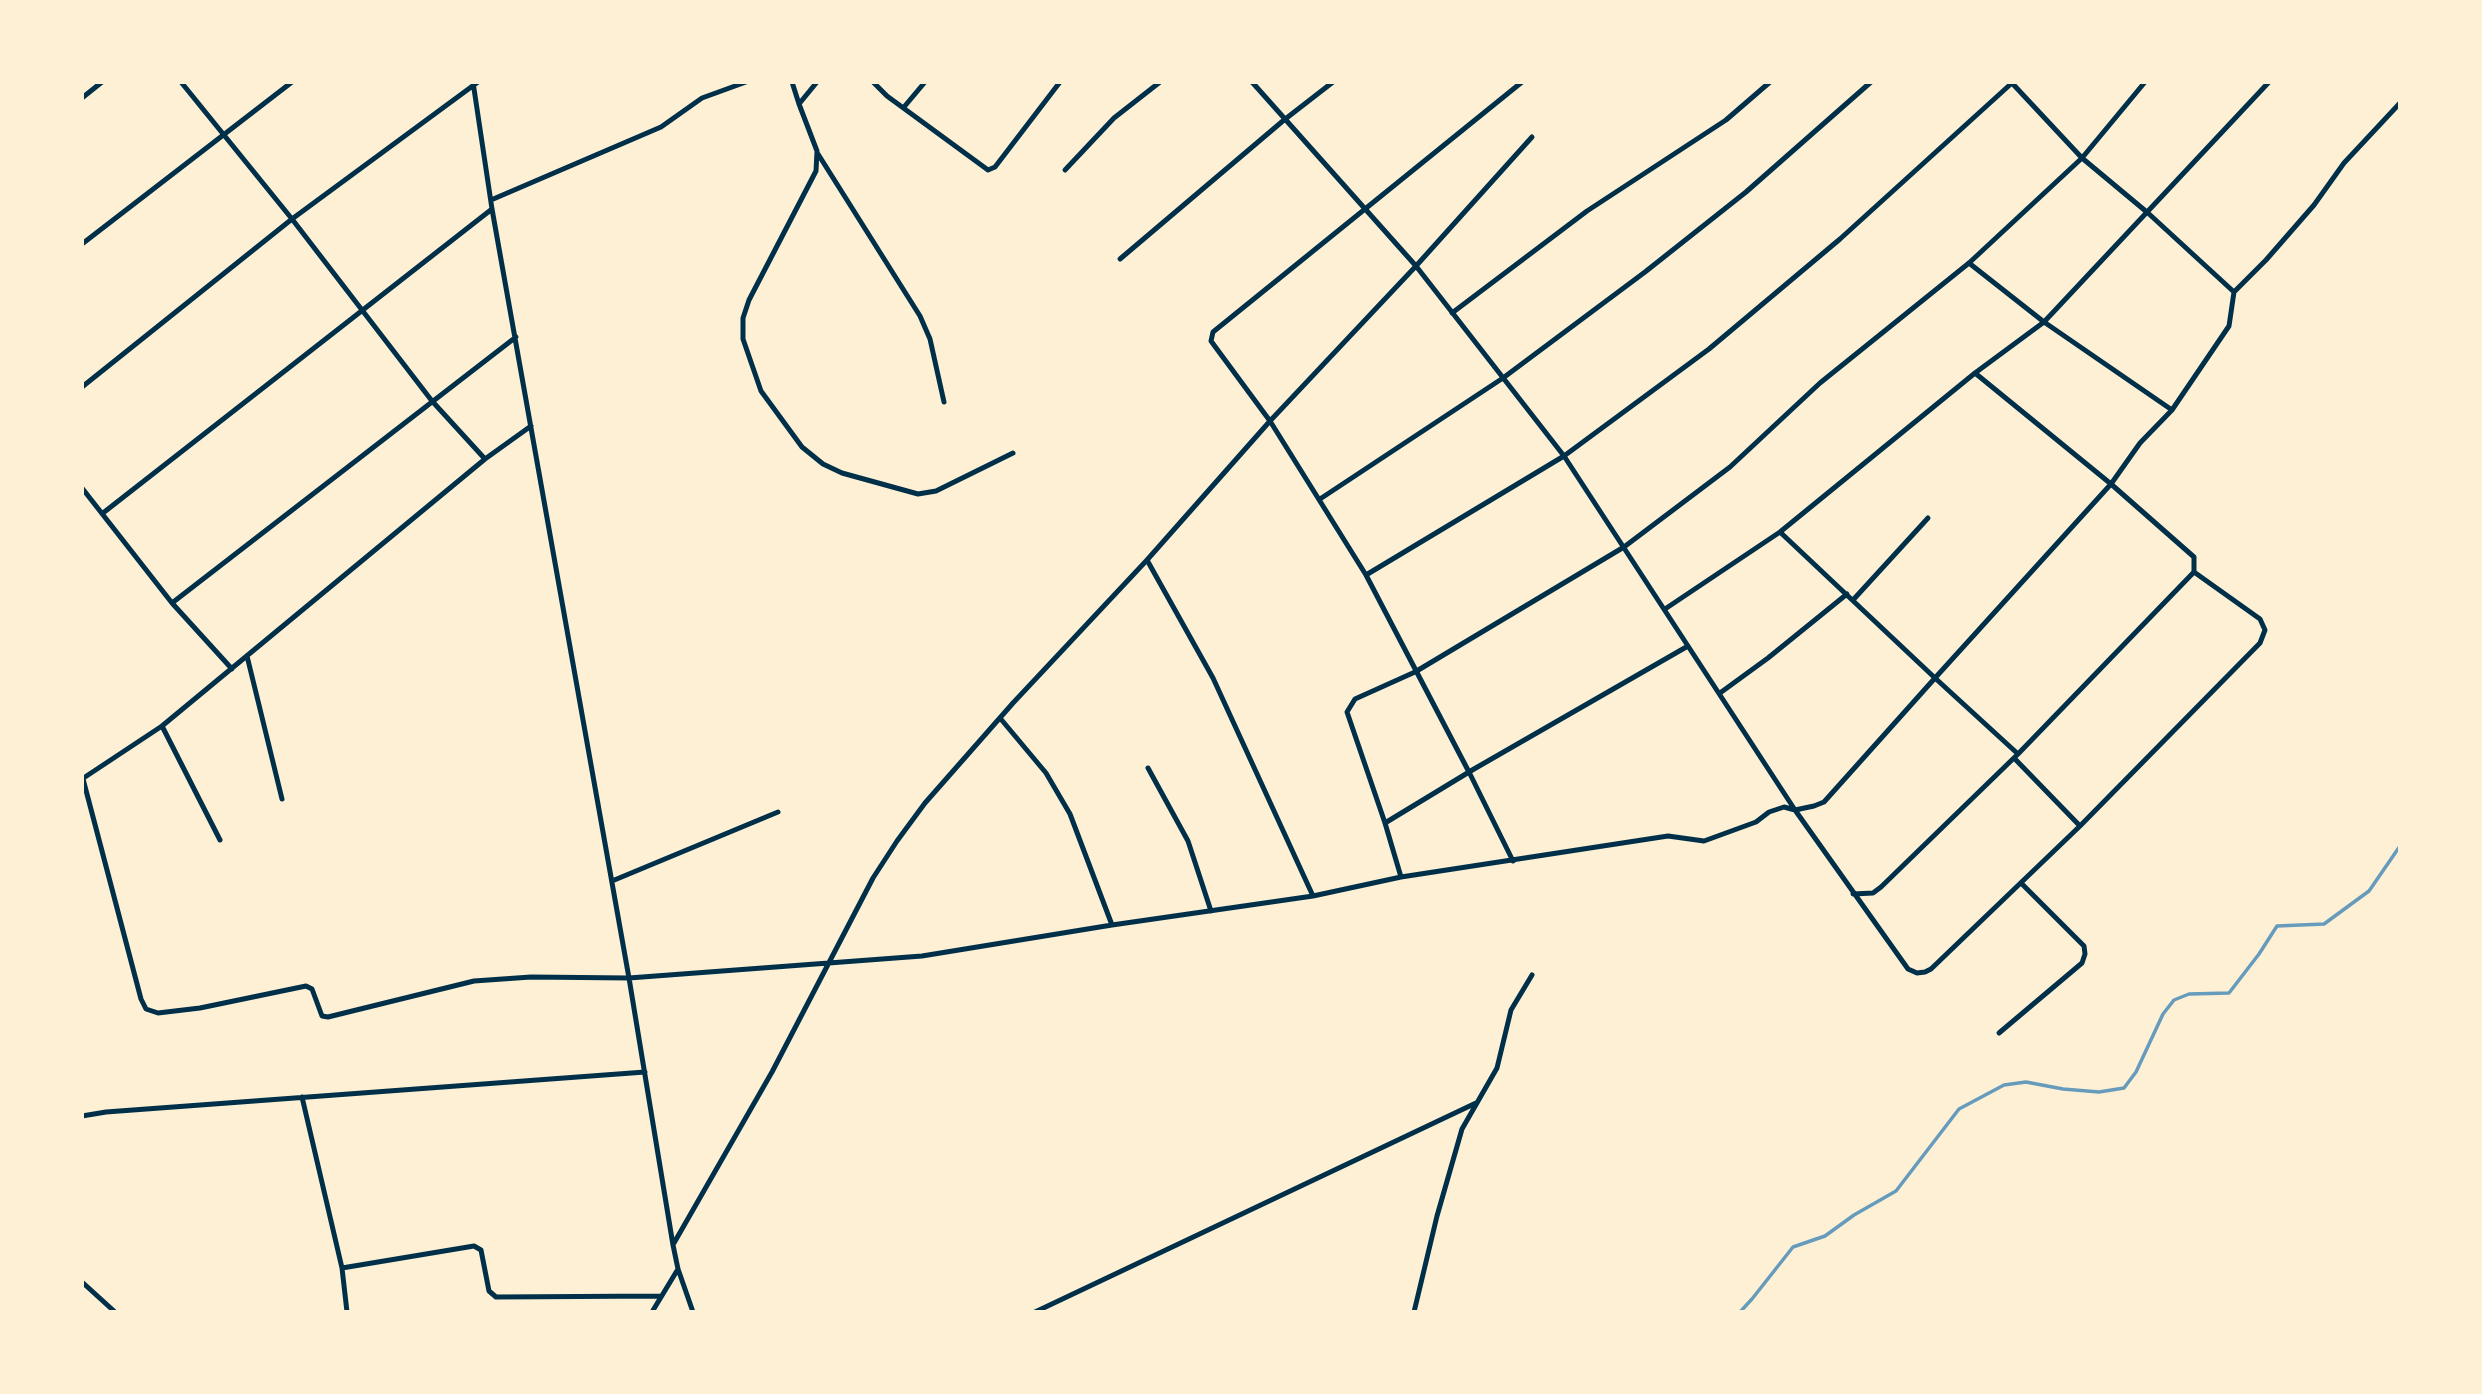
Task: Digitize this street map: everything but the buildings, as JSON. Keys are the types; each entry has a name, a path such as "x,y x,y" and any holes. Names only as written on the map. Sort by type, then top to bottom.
{"street":[{"path":"82,98 102,82"},
{"path":"181,82 292,219 432,401 485,459"},
{"path":"82,244 292,82"},
{"path":"491,200 661,127 702,98 746,82"},
{"path":"792,82 817,151 920,316 930,339 944,402"},
{"path":"799,104 817,82"},
{"path":"873,82 988,170 995,167 1060,82"},
{"path":"904,107 925,82"},
{"path":"1065,170 1114,118 1160,82"},
{"path":"1252,82 1416,266 1564,456 1795,810 1908,969 1917,973 1931,969 2080,826 2260,643 2264,635 2264,625 2259,619 2194,572"},
{"path":"1120,259 1333,82"},
{"path":"1513,861 1366,575 1270,421 1213,345 1211,336 1522,82"},
{"path":"1452,313 1587,211 1726,120 1770,82"},
{"path":"1320,499 1503,378 1645,272 1746,192 1871,82"},
{"path":"1401,877 1347,712 1355,699 1415,672 1624,547 1730,467 1820,383 1969,263 2082,158 2145,82"},
{"path":"1665,610 1780,532 1975,373 2044,322 2269,82"},
{"path":"82,387 292,219 475,83 492,209 629,978 673,1245 693,1312"},
{"path":"1366,575 1564,456 1719,341 1840,239 2012,83 2082,158 2148,213 2234,292"},
{"path":"531,426 485,459 162,726 83,779 141,999 146,1009 158,1013 200,1008 306,985 312,989 322,1016 328,1017 474,981 531,976 629,978 922,956 1313,896 1401,877 1668,836 1704,841 1756,822 1784,807 1795,810 1824,802 2111,484 2140,443 2172,410 2229,326 2234,292 2266,260 2314,205 2344,163 2400,103"},
{"path":"673,1245 772,1072 873,878 925,803 1270,421 1416,266 1532,137"},
{"path":"817,151 814,176 749,300 743,318 743,339 761,391 802,447 823,464 842,474 918,494 936,491 1013,453"},
{"path":"103,513 492,209"},
{"path":"1969,263 2044,322 2172,410"},
{"path":"172,603 516,337"},
{"path":"1853,894 1873,893 1881,887 2016,756 2194,572 2194,558 2111,484 1975,373"},
{"path":"82,488 172,603 232,669"},
{"path":"1853,600 1928,518"},
{"path":"1780,532 2016,756 2080,826"},
{"path":"1147,560 1213,678 1313,896"},
{"path":"1720,693 1768,659 1847,594"},
{"path":"1385,823 1688,646"},
{"path":"247,656 282,799"},
{"path":"1000,718 1046,773 1070,814 1112,925"},
{"path":"162,726 220,840"},
{"path":"1148,768 1188,841 1211,911"},
{"path":"611,881 778,812"},
{"path":"1999,1033 2082,963 2085,954 2084,946 2021,883"},
{"path":"1414,1312 1462,1129 1497,1069 1511,1010 1532,975"},
{"path":"82,1116 645,1072"},
{"path":"302,1097 342,1268 347,1312"},
{"path":"1035,1312 1476,1103"},
{"path":"342,1268 474,1246 481,1250 489,1291 496,1297 661,1296"},
{"path":"652,1312 678,1269"},
{"path":"82,1282 116,1312"}],"waterway":[{"path":"1740,1312 1793,1247 1825,1236 1854,1215 1896,1191 1959,1109 2004,1085 2026,1082 2099,1092 2124,1088 2136,1072 2163,1014 2174,1000 2189,994 2229,993 2277,926 2324,924 2369,891 2400,846"}]}
